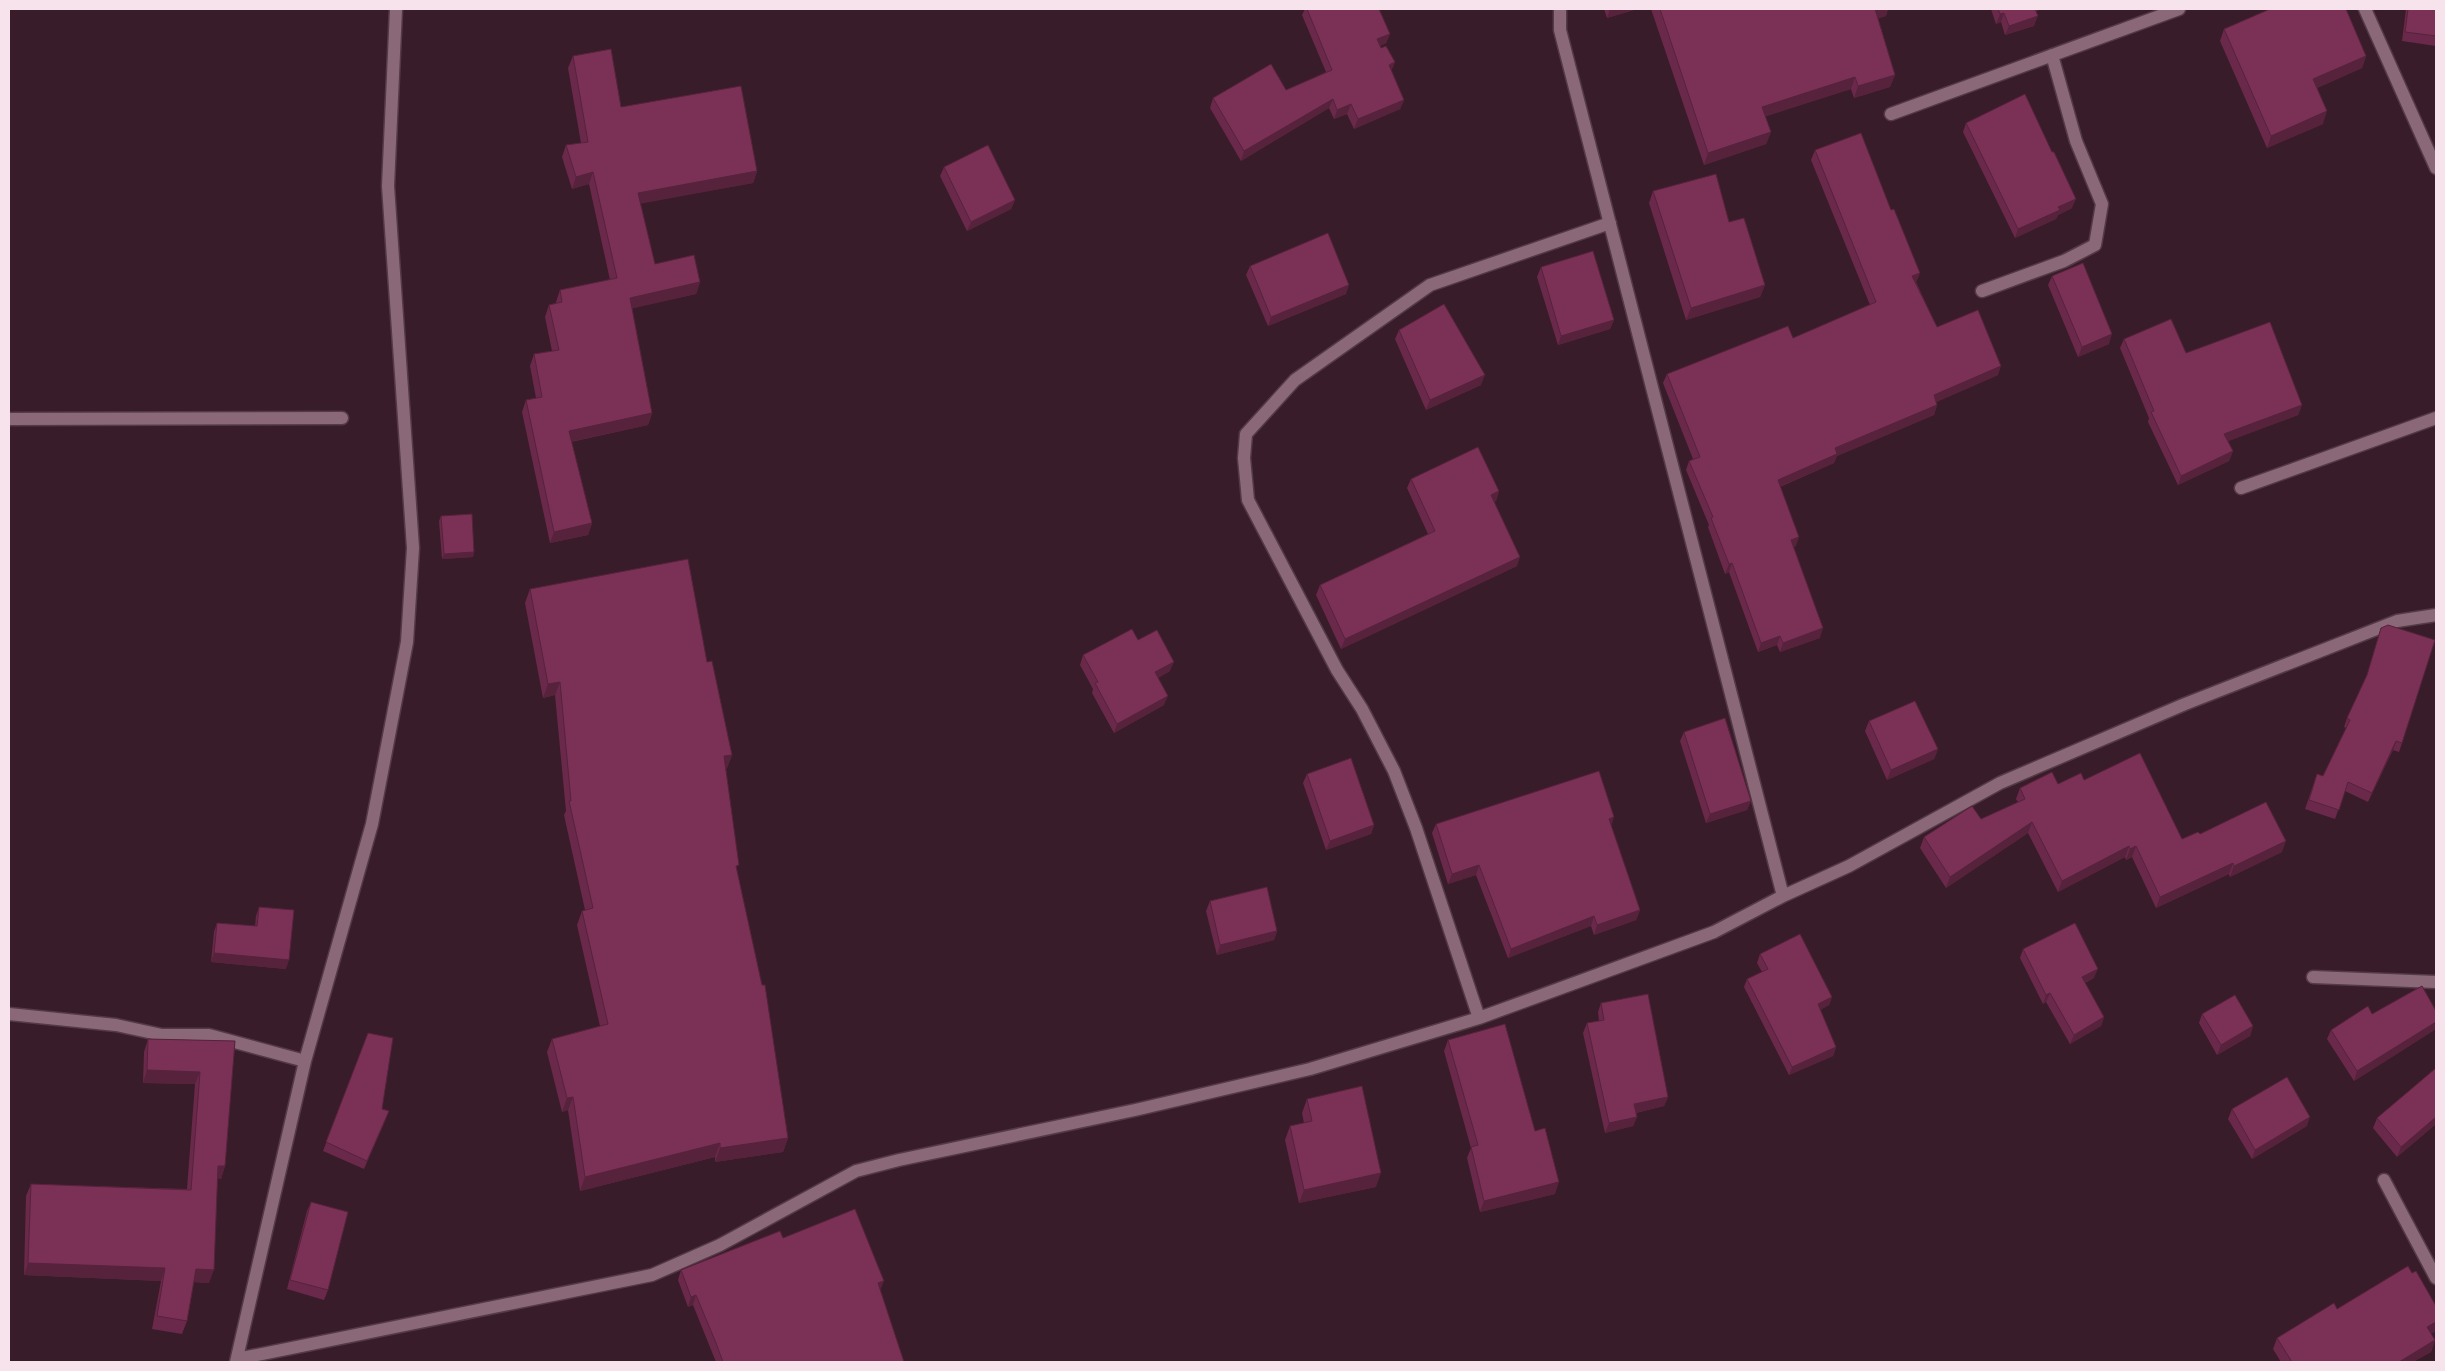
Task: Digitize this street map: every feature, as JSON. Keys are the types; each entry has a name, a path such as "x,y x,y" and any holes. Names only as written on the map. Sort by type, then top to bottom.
{"street":[{"path":"396,9 388,186 413,548 407,642 372,824 304,1061 237,1361 652,1275 720,1245 856,1172 899,1160 1135,1110 1310,1069 1479,1018 1714,932 1783,896 1849,866 2000,783 2185,704 2397,621 2436,615"},
{"path":"1560,9 1560,30 1783,896"},
{"path":"1891,114 2179,9"},
{"path":"2365,9 2436,168"},
{"path":"1982,291 2064,261 2095,245 2102,204 2076,141 2052,55"},
{"path":"1479,1018 1416,828 1394,771 1362,710 1337,670 1248,500 1244,458 1246,434 1295,380 1430,285 1610,223"},
{"path":"9,420 342,418"},
{"path":"2241,488 2436,418"},
{"path":"2314,977 2436,982"},
{"path":"9,1014 116,1025 162,1035 210,1035 304,1061"},
{"path":"2384,1180 2436,1278"}],"building":[{"path":"1307,9 1379,9 1390,34 1377,39 1381,48 1386,46 1395,62 1389,65 1404,100 1358,119 1351,104 1337,110 1333,99 1244,151 1213,98 1271,64 1286,90 1332,70"},
{"path":"1660,9 1875,9 1895,75 1858,86 1855,77 1762,107 1771,132 1708,153"},
{"path":"1998,9 2035,9 2038,16 2009,26 2004,13 2000,14"},
{"path":"2270,9 2346,9 2366,56 2313,79 2327,111 2271,136 2224,29"},
{"path":"2408,9 2436,9 2436,36 2405,32"},
{"path":"611,49 621,107 741,86 757,171 638,193 655,264 694,255 700,282 630,298 652,413 569,431 592,523 554,532 526,400 542,397 534,354 559,350 549,305 562,302 560,290 617,278 593,172 576,177 566,145 588,142 573,56"},
{"path":"2025,94 2076,199 2058,207 2060,210 2018,229 1966,123"},
{"path":"1861,133 1891,210 1894,209 1920,273 1912,276 1937,327 1978,310 2001,366 1934,395 1937,405 1835,448 1837,454 1778,480 1799,537 1791,540 1823,628 1783,643 1780,636 1761,643 1732,563 1729,564 1711,518 1713,517 1689,461 1700,457 1667,374 1788,326 1793,338 1876,302 1815,150"},
{"path":"988,145 1015,200 971,222 944,167"},
{"path":"1716,174 1729,222 1744,218 1765,285 1691,308 1653,191"},
{"path":"1328,233 1349,285 1271,317 1250,266"},
{"path":"1593,251 1614,320 1561,336 1541,267"},
{"path":"2083,263 2112,334 2082,347 2052,276"},
{"path":"1444,304 1485,375 1430,400 1399,330"},
{"path":"2171,319 2186,353 2270,322 2302,405 2224,434 2233,451 2181,476 2151,412 2154,411 2124,339"},
{"path":"1478,447 1499,491 1491,495 1520,557 1345,639 1320,585 1435,531 1411,479"},
{"path":"472,514 474,552 444,554 441,516"},
{"path":"688,559 707,662 712,661 732,755 724,756 739,865 736,866 762,985 765,985 788,1138 720,1148 720,1143 585,1177 573,1097 567,1098 552,1039 608,1024 582,911 593,908 569,801 571,801 560,682 548,684 530,589"},
{"path":"2388,625 2435,640 2402,743 2396,741 2372,793 2348,782 2339,810 2309,800 2317,774 2323,776 2350,720 2347,718 2367,675 2381,628"},
{"path":"1132,629 1138,640 1157,630 1174,662 1155,672 1168,696 1117,724 1095,683 1098,682 1083,655"},
{"path":"1915,701 1938,749 1891,770 1869,721"},
{"path":"1725,718 1751,801 1710,814 1684,732"},
{"path":"2140,753 2182,839 2198,832 2200,834 2266,802 2286,841 2234,866 2233,863 2160,897 2136,846 2130,849 2129,846 2062,881 2032,822 1950,877 1924,837 1972,806 1981,819 2025,799 2020,788 2052,772 2058,784 2081,773 2084,780"},
{"path":"1351,758 1374,825 1330,841 1307,774"},
{"path":"1599,771 1614,817 1609,819 1640,910 1597,925 1594,916 1511,949 1479,865 1452,874 1436,824"},
{"path":"1267,887 1277,931 1220,945 1210,901"},
{"path":"259,907 294,910 289,960 214,953 217,923 257,926"},
{"path":"2075,923 2098,969 2082,977 2104,1017 2074,1035 2050,993 2046,995 2023,949"},
{"path":"1800,934 1832,997 1818,1004 1836,1047 1792,1067 1747,979 1768,969 1760,954"},
{"path":"2422,986 2436,1011 2436,1022 2357,1071 2331,1030 2368,1006 2372,1014"},
{"path":"1648,994 1668,1097 1634,1104 1637,1117 1609,1123 1587,1023 1604,1020 1601,1003"},
{"path":"2235,995 2253,1026 2221,1045 2202,1014"},
{"path":"1505,1024 1535,1131 1545,1128 1559,1182 1484,1201 1471,1147 1478,1145 1448,1040"},
{"path":"368,1033 393,1038 382,1109 389,1111 367,1161 326,1142"},
{"path":"148,1039 235,1041 225,1166 218,1166 214,1270 196,1269 187,1321 157,1316 165,1268 28,1263 31,1184 191,1190 200,1072 147,1070"},
{"path":"2436,1068 2436,1117 2401,1147 2377,1118"},
{"path":"2287,1077 2310,1117 2255,1150 2232,1109"},
{"path":"1362,1086 1381,1173 1304,1190 1290,1126 1312,1121 1307,1099"},
{"path":"311,1202 348,1212 328,1290 290,1280"},
{"path":"855,1209 884,1281 878,1283 904,1362 723,1362 696,1295 691,1297 681,1270 780,1231 783,1238"},
{"path":"2408,1266 2412,1273 2416,1271 2436,1306 2436,1322 2427,1327 2435,1340 2399,1362 2292,1362 2277,1338 2334,1303 2337,1309"}]}
